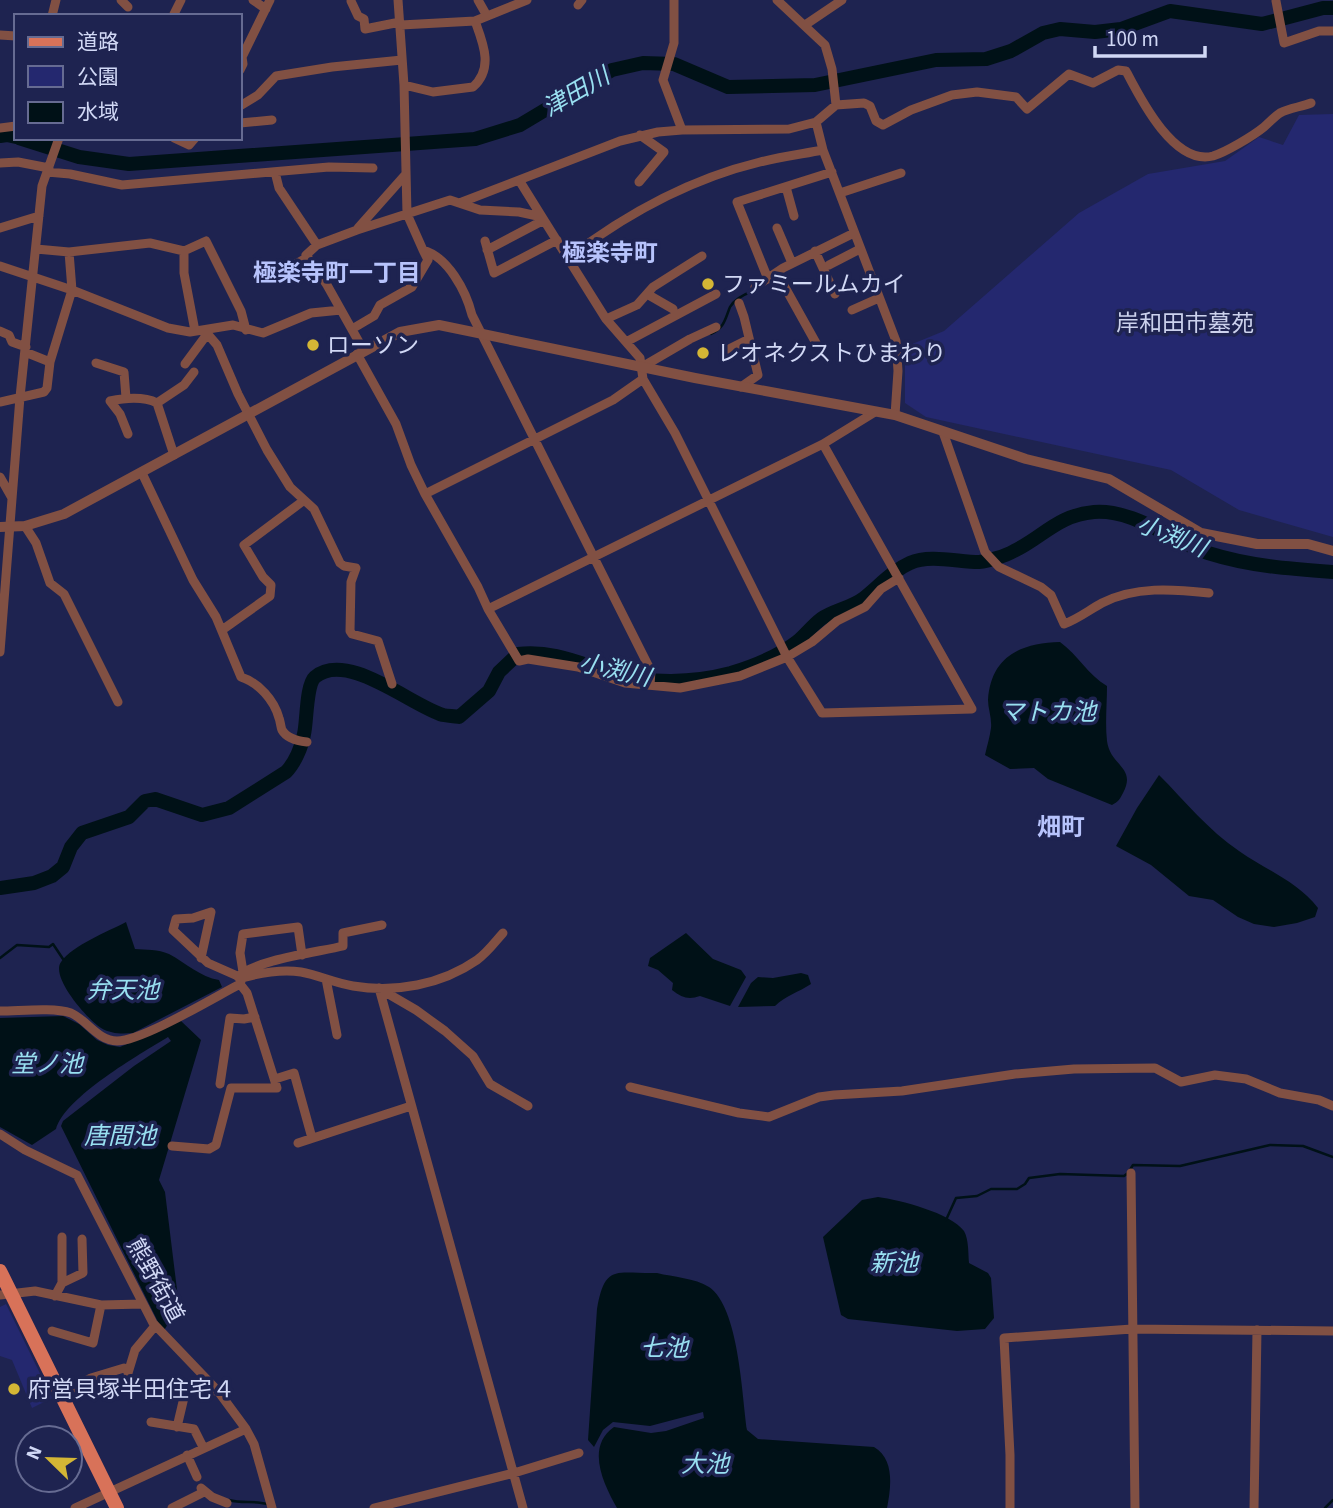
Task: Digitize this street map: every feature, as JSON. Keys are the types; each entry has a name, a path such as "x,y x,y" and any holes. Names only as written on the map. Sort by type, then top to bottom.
{"main road":[{"path":"0,1271 4,1295 61,1395 117,1508"}],"street":[{"path":"242,54 268,4 253,0"},
{"path":"352,329 374,316 380,305 412,287 428,260 407,214 404,85 398,0"},
{"path":"478,0 487,16"},
{"path":"352,1 358,16 364,19 365,29 400,23 475,21 527,0"},
{"path":"674,0 674,43 663,80 682,130"},
{"path":"777,0 825,45 832,69 836,105"},
{"path":"805,25 842,0"},
{"path":"1276,2 1284,43 1319,31 1333,31"},
{"path":"404,85 433,92 473,87 484,68 486,51 475,21"},
{"path":"242,105 258,95 276,76 402,60"},
{"path":"462,202 640,135 682,130 789,130 816,122 836,105 864,103 870,106 876,121 883,125 911,110 952,95 977,92 1016,97 1027,109 1069,74 1093,83 1118,70 1126,71 1143,104 1168,137 1191,153 1208,157 1263,128 1282,112 1311,103"},
{"path":"242,123 272,120"},
{"path":"816,122 823,150 896,341 898,371 895,415"},
{"path":"639,183 664,152 640,135"},
{"path":"0,652 5,528 13,499 20,397 42,187 58,140"},
{"path":"178,140 189,145 193,140"},
{"path":"567,259 600,234 685,188 762,161 823,150"},
{"path":"0,163 18,162 122,185 329,167 373,168"},
{"path":"275,172 279,188 317,244"},
{"path":"768,279 737,202 832,172"},
{"path":"840,194 901,173"},
{"path":"357,230 406,174"},
{"path":"519,180 606,319 640,358 643,373 787,657 822,713 972,709 823,444"},
{"path":"786,187 794,216"},
{"path":"543,219 519,212 480,210 450,200 317,244 306,255 352,329 360,353 396,424 425,494 519,660 578,667 625,683 680,688 740,676 787,657 812,642 837,621 865,607 881,589 899,578"},
{"path":"0,228 39,216"},
{"path":"543,219 486,246 494,273 557,240"},
{"path":"777,228 792,263"},
{"path":"755,288 792,263 854,233"},
{"path":"36,249 69,252 150,243 184,251 206,242 242,311 246,330"},
{"path":"829,265 860,249"},
{"path":"423,250 438,256 465,294 472,315 651,671 650,685"},
{"path":"184,251 185,282 200,331 205,337 185,364"},
{"path":"815,251 835,294"},
{"path":"0,402 44,392 47,388 50,362 72,290 69,252"},
{"path":"606,319 637,305 653,287 702,256"},
{"path":"270,279 308,257"},
{"path":"0,266 34,276 169,328 200,331 233,325 263,333 311,313 341,310"},
{"path":"777,273 816,343"},
{"path":"647,294 673,309"},
{"path":"626,342 694,310 716,294"},
{"path":"852,310 879,298"},
{"path":"738,303 758,375 741,387"},
{"path":"5,528 25,526 64,514 401,332 439,325 482,332 643,373 741,387 895,415 1026,459 1109,479 1201,533 1257,544 1308,544 1333,551"},
{"path":"425,494 612,400 678,343 716,327"},
{"path":"0,331 9,335 12,342 50,362"},
{"path":"200,331 217,345 255,428 278,468 303,501 314,509 340,563 356,568 351,582 351,631 352,634 378,642 392,684"},
{"path":"725,351 749,339"},
{"path":"96,363 111,365 124,373 125,398"},
{"path":"157,403 186,386 194,372"},
{"path":"128,434 120,414 110,401 125,398 157,403 174,455"},
{"path":"488,609 823,444 875,412"},
{"path":"943,432 985,552 999,567 1041,587 1051,595 1064,624 1104,602 1124,595 1170,589 1209,593"},
{"path":"142,473 193,580 222,629 242,677 256,682 269,700 285,733 298,741 307,742"},
{"path":"0,477 13,499"},
{"path":"222,629 270,596 271,585 262,578 244,545 303,501"},
{"path":"25,526 36,543 50,583 64,594 118,702"},
{"path":"201,958 211,912 192,918 176,919 173,930 201,958 241,978 256,974 299,972 353,986 379,988 407,987 453,974 478,959 503,933"},
{"path":"0,1011 63,1011 74,1015 105,1038 117,1041 138,1037 261,965 344,946 343,933 382,926"},
{"path":"172,1146 209,1149 216,1145 231,1088 276,1088 241,978 240,953 243,934 298,927 302,955"},
{"path":"326,979 337,1035"},
{"path":"379,988 523,1508"},
{"path":"379,988 445,1031 474,1056 490,1084 528,1106"},
{"path":"220,1084 230,1018 254,1017"},
{"path":"630,1087 739,1113 769,1117 819,1097 834,1095 902,1091 1015,1074 1074,1069 1155,1068 1181,1082 1215,1075 1246,1079 1280,1093 1319,1100 1333,1106"},
{"path":"275,1079 294,1073 312,1138"},
{"path":"299,1143 411,1106"},
{"name":"熊野街道","path":"0,1134 25,1150 78,1175 155,1326 218,1391 246,1429 254,1444 272,1508"},
{"path":"1131,1173 1135,1508"},
{"path":"55,1296 62,1283 62,1237"},
{"path":"62,1283 83,1273 82,1239"},
{"path":"4,1295 34,1291 101,1305 143,1304"},
{"path":"52,1331 93,1343 101,1305"},
{"path":"61,1395 91,1378 126,1371 135,1350 155,1326"},
{"path":"1010,1508 1004,1338 1132,1329 1333,1331"},
{"path":"1254,1508 1257,1331"},
{"path":"177,1427 186,1389 218,1391"},
{"path":"151,1422 194,1429 203,1447"},
{"path":"75,1508 246,1429"},
{"path":"374,1508 579,1454"},
{"path":"187,1455 200,1485 226,1503"},
{"path":"173,1508 200,1485"}],"green space":[{"name":"岸和田市墓苑","path":"1333,114 1333,537 1239,510 1171,470 926,417 905,403 905,347 944,331 1079,213 1148,174 1225,161 1259,137 1283,145 1299,115"},
{"path":"6,1304 52,1398 32,1408 12,1360 0,1356 0,1307"}],"water":[{"name":"マトカ池","path":"1060,642 1107,686 1107,741 1109,749 1127,777 1122,795 1112,805 1048,779 1034,768 1010,769 985,755 991,728 988,700 995,673 1010,655 1021,649"},
{"path":"1159,775 1228,843 1301,890 1318,908 1315,917 1274,927 1254,924 1213,900 1189,896 1151,865 1116,846"},
{"name":"弁天池","path":"126,922 135,949 169,954 199,973 219,980 222,987 133,1033 117,1033 101,1028 72,998 59,969 61,962 74,950"},
{"path":"686,933 713,959 741,970 746,977 730,1006 700,996 686,998 679,995 672,990 673,983 658,970 648,966 650,958"},
{"path":"801,973 808,975 811,984 775,1006 738,1007 751,983 758,977 773,978"},
{"name":"唐間池","path":"63,1016 108,1045 120,1047 181,1021 201,1040 159,1180 165,1192 179,1306 163,1332 61,1126 63,1121 134,1066 171,1041 168,1037 105,1077 73,1104 56,1129 32,1145 0,1127 0,1018"},
{"name":"新池","path":"878,1197 937,1213 964,1231 969,1263 988,1273 991,1278 994,1318 985,1329 957,1331 848,1319 841,1315 823,1237 862,1200"},
{"path":"657,1273 703,1284 719,1297 733,1332 747,1430 758,1439 874,1447 881,1452 890,1474 887,1508 617,1508 600,1466 600,1445 605,1435 614,1427 651,1433 666,1431 704,1418 703,1412 650,1426 613,1422 603,1430 594,1447 588,1440 597,1309 604,1284 615,1274"}],"waterway":[{"name":"津田川","path":"25,140 79,157 129,164 475,139 520,125 612,70 643,63 674,64 728,87 815,85 936,60 986,59 1011,51 1043,33 1060,29 1095,32 1121,29 1170,11 1262,24 1323,8 1333,8"},
{"name":"津田川","path":"0,136 14,137"},
{"path":"711,334 722,326 734,302 753,291"},
{"name":"小渕川","path":"0,888 34,883 52,876 63,867 71,847 82,833 129,817 145,801 155,799 202,815 229,808 286,772 302,744 312,681 328,671 344,670 361,675 430,710 459,717 489,691 499,672 518,654 554,656 641,679 671,681 717,676 748,667 783,651 821,619 864,598 903,566 926,559 979,562 992,559 1006,555 1070,517 1094,512 1109,512 1138,520 1194,548 1223,557 1270,566 1333,572"},
{"path":"0,958 17,945 49,947 53,944 63,959"},
{"path":"946,1220 956,1198 977,1196 991,1189 1017,1189 1029,1178 1060,1174 1124,1176 1133,1165 1180,1166 1270,1145 1303,1146 1333,1157"},
{"path":"229,1500 267,1504"},
{"path":"1325,1508 1333,1500"}],"place":[{"name":"ファミールムカイ","path":"708,284"},
{"name":"ローソン","path":"313,345"},
{"name":"レオネクストひまわり","path":"703,353"},
{"name":"府営貝塚半田住宅４","path":"14,1389"}],"district":[{"name":"極楽寺町","path":"610,253"},
{"name":"極楽寺町一丁目","path":"337,273"},
{"name":"畑町","path":"1061,827"}],"water label":[{"name":"堂ノ池","path":"47,1064"},
{"name":"七池","path":"664,1348"},
{"name":"大池","path":"705,1464"}]}
